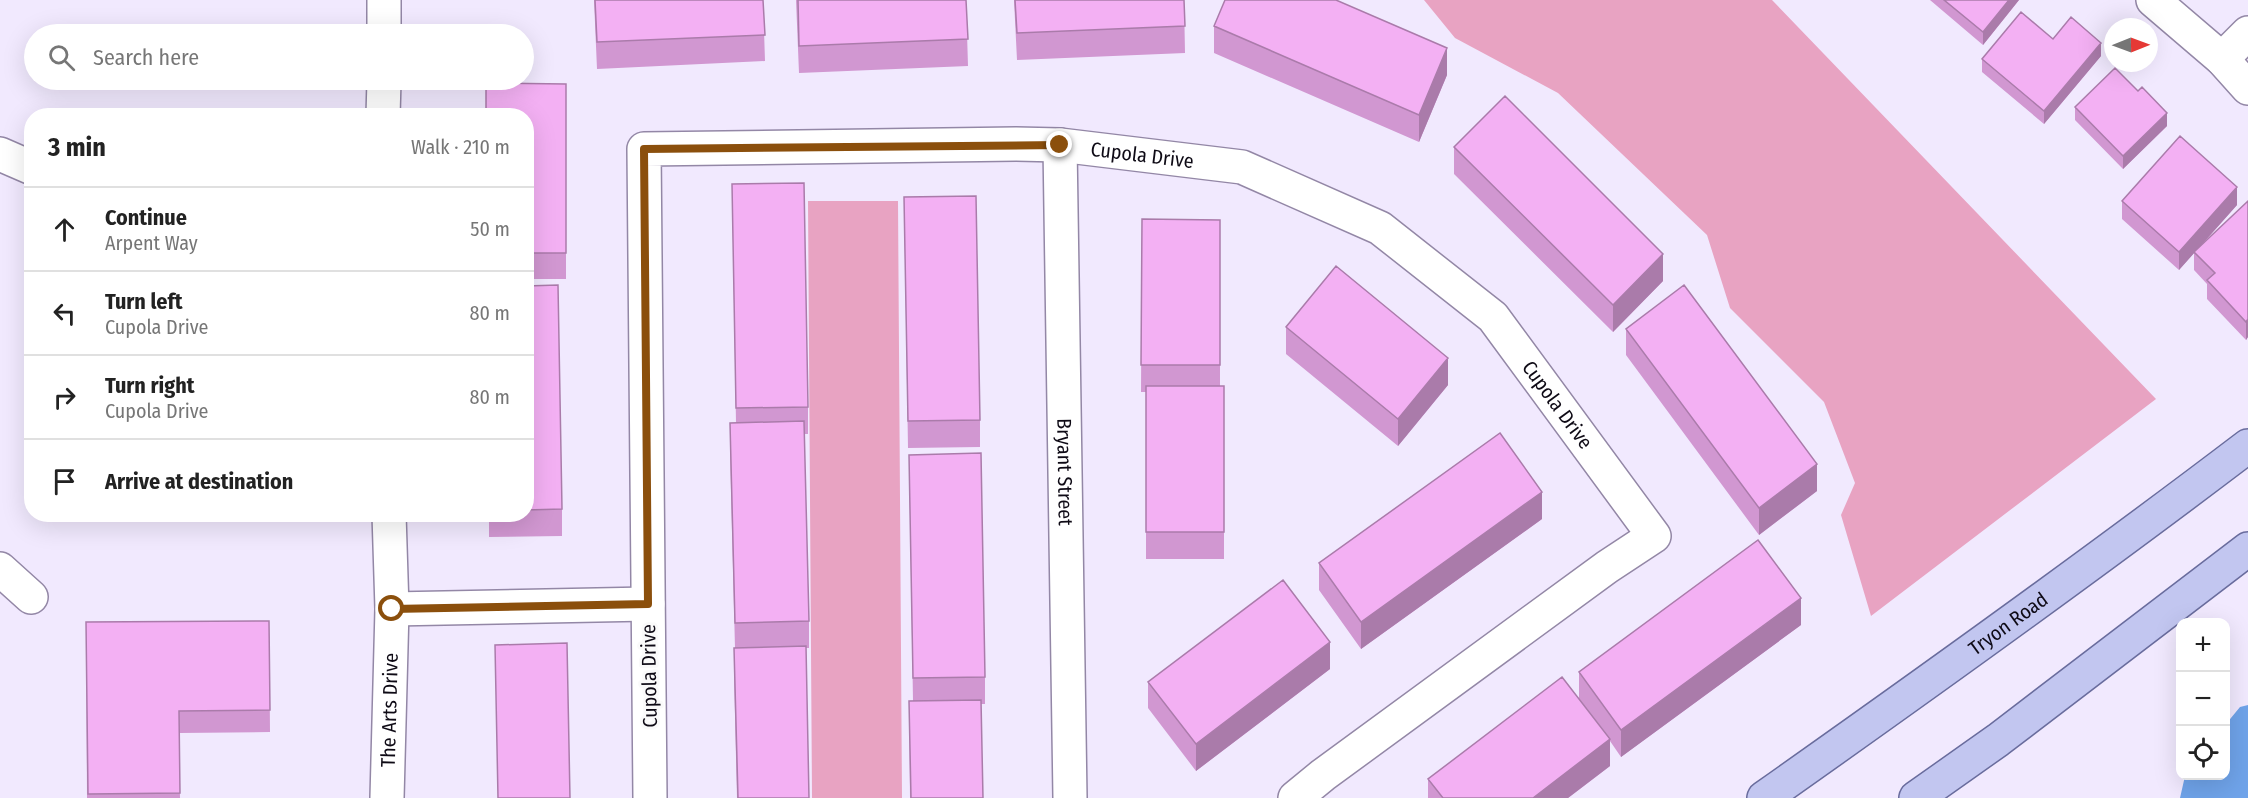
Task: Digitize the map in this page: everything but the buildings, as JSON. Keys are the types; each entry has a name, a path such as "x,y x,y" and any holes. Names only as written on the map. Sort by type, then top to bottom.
{"main road":[{"name":"Tryon Road","path":"1764,798 1968,653 2248,446"},
{"path":"1916,798 1998,740 2248,549"}],"street":[{"path":"384,0 384,24"},
{"path":"2153,0 2222,59 2248,88"},
{"path":"2222,59 2248,33"},
{"path":"383,108 384,90"},
{"name":"Cupola Drive","path":"650,798 644,149 1060,145 1242,167 1380,228 1493,316 1654,536 1607,567 1331,787 1295,798"},
{"name":"Bryant Street","path":"1060,145 1070,798"},
{"path":"0,154 24,164"},
{"name":"The Arts Drive","path":"387,798 392,609 389,522"},
{"path":"0,569 31,597"},
{"path":"392,609 648,604"}],"shaded area":[{"path":"1424,0 1772,0 2156,399 1871,616 1841,515 1855,483 1824,402 1730,308 1707,235 1558,93 1455,38"},
{"path":"808,201 898,201 902,798 812,798"}],"water":[{"path":"2248,705 2248,798 2180,798 2184,780 2230,780 2230,719 2240,707"}],"route":[{"path":"392,609 648,604 644,149 1060,145"}]}
